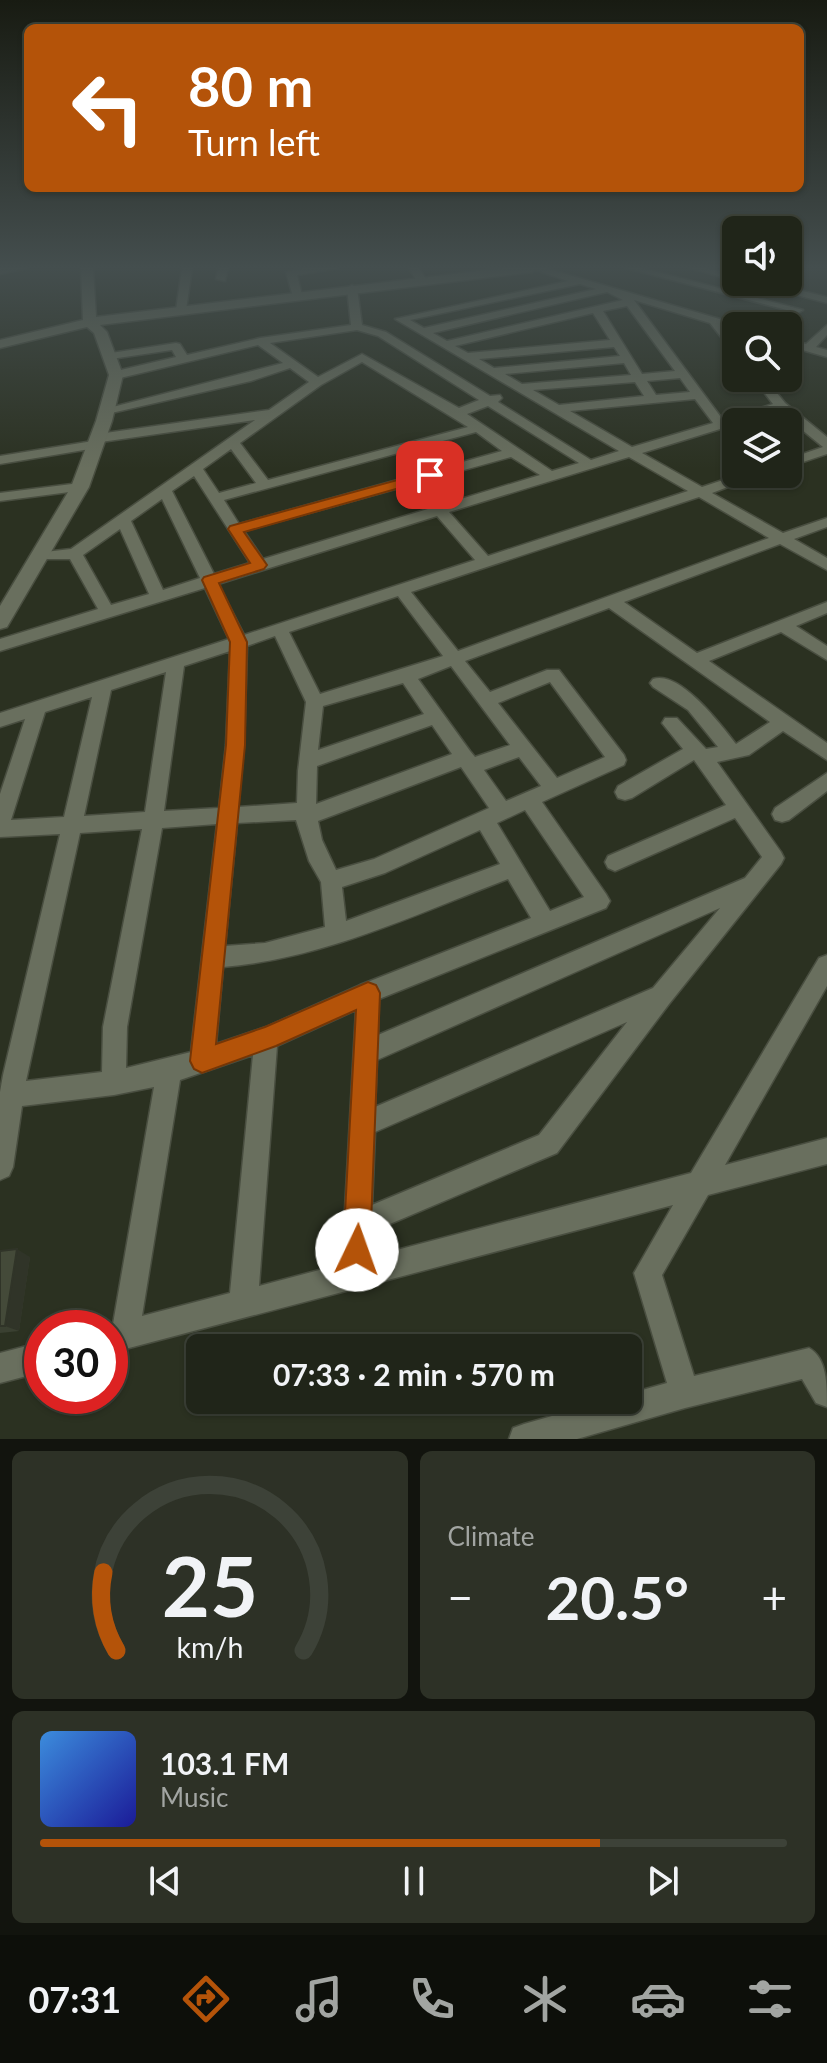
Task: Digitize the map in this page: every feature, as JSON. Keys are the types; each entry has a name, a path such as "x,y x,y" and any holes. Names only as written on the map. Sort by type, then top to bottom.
{"street":[{"path":"0,344 36,335"},
{"path":"0,622 80,487 97,441 116,375 101,335"},
{"path":"107,410 218,368 260,341 301,335"},
{"path":"384,335 589,464"},
{"path":"429,335 827,565"},
{"path":"446,345 487,335"},
{"path":"612,335 652,399"},
{"path":"653,335 720,424"},
{"path":"809,348 821,335"},
{"path":"260,341 317,382"},
{"path":"467,357 617,343"},
{"path":"111,356 176,346 184,361"},
{"path":"802,346 827,354"},
{"path":"41,556 75,554 317,382 362,357 458,413 550,476"},
{"path":"492,372 627,359"},
{"path":"116,375 184,361 218,368 294,363"},
{"path":"458,413 520,388 682,374"},
{"path":"770,392 781,406 827,444"},
{"path":"557,409 697,395"},
{"path":"0,645 781,406"},
{"path":"0,460 273,413"},
{"path":"216,498 478,428"},
{"path":"232,442 265,485"},
{"path":"802,458 827,450"},
{"path":"236,529 513,452"},
{"path":"195,467 259,565"},
{"path":"0,720 722,485"},
{"path":"0,497 80,487"},
{"path":"164,489 239,642 235,745 202,1061"},
{"path":"439,510 485,562"},
{"path":"122,518 158,596"},
{"path":"315,702 407,676 827,522"},
{"path":"75,554 107,612"},
{"path":"401,589 554,789"},
{"path":"611,601 827,753"},
{"path":"696,660 827,607"},
{"path":"782,625 827,654"},
{"path":"280,629 315,702 305,814 318,865 331,881 336,934"},
{"path":"114,1083 115,1027 153,822 176,663"},
{"path":"331,881 378,867 617,760 553,674 487,700"},
{"path":"407,676 469,762 513,868 546,923"},
{"path":"659,683 694,705 732,752"},
{"path":"0,1165 12,1095 103,687"},
{"path":"37,708 0,827 305,814 523,748"},
{"path":"309,761 436,717"},
{"path":"625,792 699,754 742,750 783,722"},
{"path":"358,1224 548,1144 661,996 774,858 699,754 671,723"},
{"path":"782,814 827,781"},
{"path":"12,1095 114,1083 169,1072 268,1038 368,993 599,901 529,800"},
{"path":"615,862 738,808"},
{"path":"213,957 265,953 336,934 513,868"},
{"path":"365,1053 753,884"},
{"path":"685,1393 648,1273 827,965"},
{"path":"355,1275 368,993"},
{"path":"362,1125 661,996"},
{"path":"243,1304 268,1038"},
{"path":"123,1310 169,1072"},
{"path":"128,1334 827,1151"},
{"path":"0,1368 24,1362"},
{"path":"524,1439 685,1393 809,1363 827,1392"}],"building":[{"path":"17,1249 5,1326 0,1326 0,1251"}],"route":[{"path":"357,1250 368,993 268,1038 202,1061 235,745 239,642 210,580 259,565 236,529 430,475"}]}
